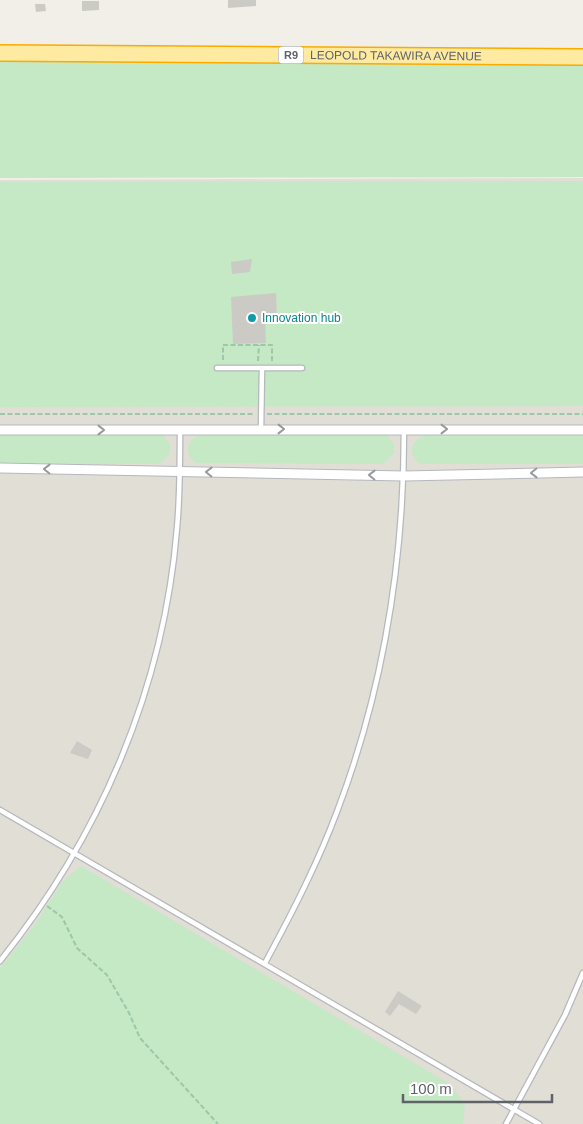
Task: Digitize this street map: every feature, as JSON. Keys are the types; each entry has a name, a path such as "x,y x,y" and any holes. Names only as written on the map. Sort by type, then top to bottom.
{"highway":[{"name":"LEOPOLD TAKAWIRA AVENUE","path":"0,53 583,57"}],"street":[{"path":"0,430 583,430"},
{"path":"0,468 404,476 583,472"}],"lane":[{"path":"217,368 302,368"},
{"path":"261,430 262,368"},
{"path":"265,963 305,888 338,809 365,728 385,645 398,561 404,476 404,429"},
{"path":"0,960 30,924 75,854 102,803 125,751 144,697 157,651 170,586 177,529 180,430"},
{"path":"0,810 538,1124"},
{"path":"506,1124 565,1015 583,973"}],"path":[{"path":"223,368 223,345 272,345 272,368"},
{"path":"0,414 583,414"},
{"path":"44,903 62,916 77,948 107,975 129,1012 140,1038 218,1124"}],"shaded area":[{"path":"583,178 583,1124 0,1124 0,180"}],"green space":[{"path":"0,60 583,62 583,177 0,178"},
{"path":"583,181 583,406 0,407 0,182"},
{"path":"0,435 162,435 169,443 170,454 159,464 0,463"},
{"path":"199,435 386,435 393,443 394,454 383,464 196,463 190,456 188,448 191,441"},
{"path":"423,436 583,436 583,464 420,464 414,457 412,449 415,442"},
{"path":"81,866 450,1084 465,1104 463,1124 0,1124 0,968 33,927 63,881"}],"building":[{"path":"228,0 256,0 256,6 228,8"},
{"path":"82,1 99,1 99,10 82,11"},
{"path":"35,4 45,4 46,11 36,12"},
{"path":"252,259 250,272 232,274 231,262"},
{"name":"Innovation hub","path":"276,293 277,318 265,319 266,343 233,344 231,297"},
{"path":"77,741 92,750 88,759 70,753"},
{"path":"398,991 422,1006 416,1014 399,1004 390,1016 385,1012"}],"place":[{"name":"Innovation hub","path":"252,318"}]}
